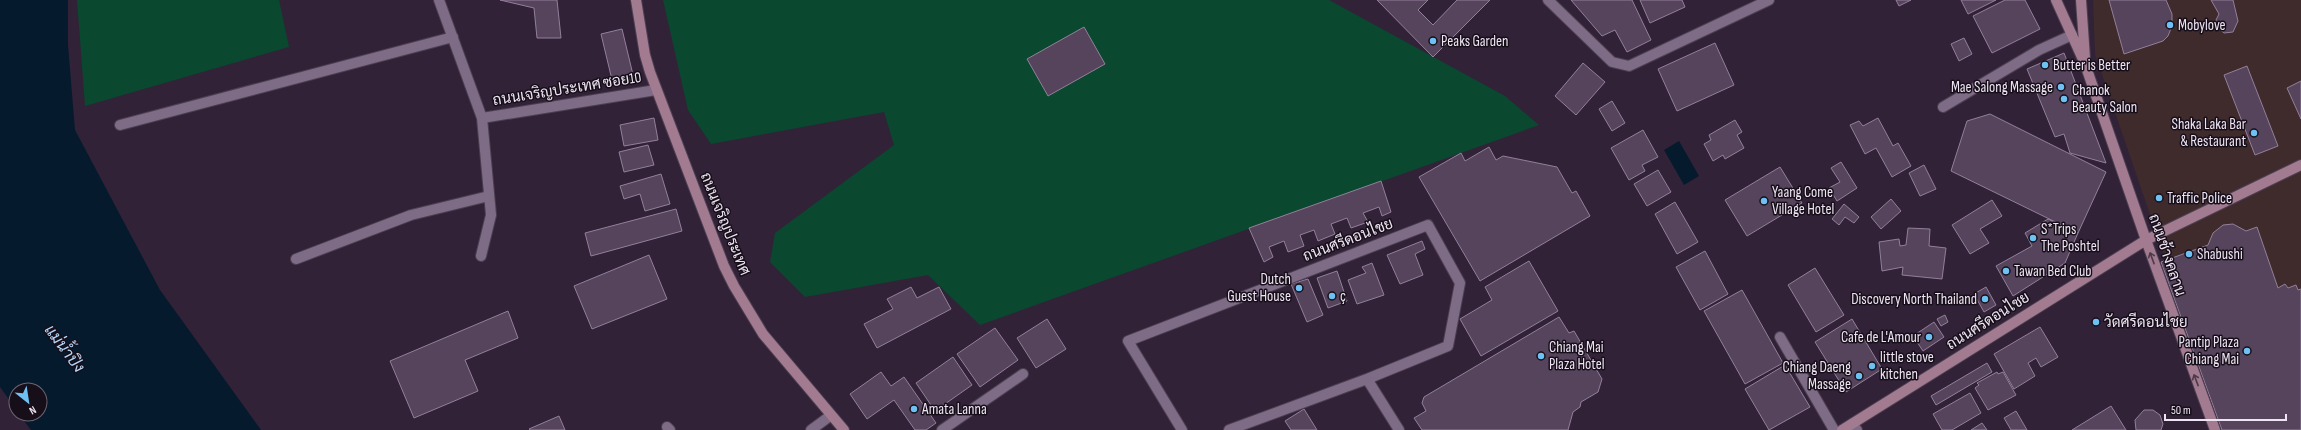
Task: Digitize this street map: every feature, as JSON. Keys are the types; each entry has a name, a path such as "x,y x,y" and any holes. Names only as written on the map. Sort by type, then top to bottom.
{"street":[{"path":"439,0 482,118 491,215 481,256"},
{"name":"ถนนเจริญประเทศ","path":"636,0 645,55 656,90 724,266 734,286 763,334 830,416 844,430"},
{"path":"1548,0 1612,62 1628,66 1769,0"},
{"name":"ถนนช้างคลาน","path":"2056,0 2085,64 2146,240 2215,430"},
{"path":"2081,0 2085,64"},
{"path":"1943,107 2032,54 2072,35"},
{"path":"120,125 453,37"},
{"name":"ถนนเจริญประเทศ ซอย10","path":"482,118 656,90"},
{"name":"ถนนศรีดอนไชย","path":"1842,430 1855,427 2146,240 2301,165"},
{"path":"296,259 411,215 489,196"},
{"name":"ถนนศรีดอนไชย","path":"1182,430 1128,342 1428,225 1460,283 1448,346 1367,379 1229,430"},
{"path":"1780,337 1834,430"},
{"path":"942,430 1023,374"},
{"path":"1367,379 1398,430"},
{"path":"811,430 830,416"}],"shaded area":[{"path":"2093,0 2301,0 2301,430 2224,430 2095,54"}],"green space":[{"path":"77,0 279,0 289,47 85,106"},
{"path":"663,0 1329,0 1505,96 1539,125 980,325 928,275 805,297 770,262 775,233 894,145 884,112 711,144 688,110"}],"water":[{"name":"แม่น้ำปิง","path":"0,0 68,0 68,45 75,130 160,290 261,430 31,430 25,422 48,422 48,382 8,382 8,398 0,387"},
{"path":"1679,141 1699,176 1684,185 1664,150"}],"building":[{"path":"500,0 557,0 561,38 537,38 534,8"},
{"name":"Peaks Garden","path":"1377,0 1428,0 1418,10 1433,25 1457,0 1490,0 1433,57"},
{"path":"1571,0 1632,0 1651,40 1627,52 1615,30 1602,36"},
{"path":"1640,0 1682,0 1685,7 1650,23"},
{"path":"1896,0 1911,0 1899,6"},
{"path":"1961,0 1996,0 1968,14"},
{"path":"2005,0 2025,0 2040,29 1992,53 1973,16"},
{"path":"2109,0 2166,0 2172,14 2172,26 2168,36 2163,41 2124,54"},
{"path":"2211,0 2233,0 2238,21 2233,32 2224,33 2218,28 2216,20 2219,14"},
{"path":"1084,27 1105,64 1048,96 1027,59"},
{"path":"622,29 634,79 613,84 601,34"},
{"path":"1964,38 1972,54 1959,61 1951,44"},
{"path":"1715,43 1734,85 1677,111 1658,69"},
{"path":"2064,53 2106,163 2070,153 2064,134 2055,137 2027,69"},
{"path":"1583,63 1605,82 1576,115 1555,96"},
{"path":"2247,66 2278,146 2255,155 2224,75"},
{"path":"2301,81 2301,119 2287,88"},
{"path":"1612,101 1625,123 1612,131 1599,109"},
{"path":"1990,114 2106,172 2078,233 1951,171 1967,121"},
{"path":"654,118 658,140 624,146 620,125"},
{"path":"1878,118 1893,146 1898,143 1911,166 1892,177 1876,148 1865,154 1850,125 1859,121 1863,126"},
{"path":"1735,120 1742,132 1737,135 1744,148 1725,159 1723,155 1713,161 1704,144 1711,140 1709,135"},
{"path":"1643,130 1658,157 1642,165 1645,171 1629,180 1611,148"},
{"path":"648,145 654,165 624,172 619,152"},
{"path":"1489,147 1496,160 1503,156 1557,167 1572,193 1576,191 1590,216 1480,281 1419,177 1461,153 1465,161"},
{"path":"1841,162 1857,188 1837,201 1829,188 1840,182 1831,168"},
{"path":"1924,165 1936,189 1920,196 1909,173"},
{"name":"Yaang Come Village Hotel","path":"1780,167 1802,203 1747,236 1725,200"},
{"path":"1658,170 1671,192 1647,206 1634,184"},
{"path":"661,174 670,204 645,211 640,194 624,199 620,186"},
{"path":"1381,181 1391,212 1382,216 1379,207 1363,213 1368,222 1351,228 1347,218 1331,224 1335,234 1318,241 1314,230 1300,235 1304,246 1288,252 1284,241 1269,247 1273,257 1264,262 1249,228"},
{"path":"1891,199 1901,211 1881,229 1871,217"},
{"path":"1992,200 2002,216 1980,229 1989,243 1970,254 1952,225"},
{"path":"1675,202 1698,242 1677,254 1655,214"},
{"path":"1844,204 1859,217 1854,223 1845,217 1839,225 1832,219"},
{"path":"676,209 682,231 591,256 585,233"},
{"path":"2048,219 2078,233 2065,263 2013,296 1996,266 2032,246 2025,233"},
{"name":"Pantip Plaza Chiang Mai","path":"2233,224 2246,231 2257,227 2278,288 2285,284 2288,288 2296,285 2298,290 2301,289 2301,430 2222,430 2161,262 2208,245 2213,233 2223,225"},
{"path":"1908,228 1930,229 1929,246 1946,248 1942,279 1902,275 1903,267 1882,271 1879,242 1899,239 1900,246 1906,245"},
{"path":"1422,241 1425,249 1415,254 1423,275 1400,284 1387,255"},
{"path":"1705,251 1728,294 1700,310 1676,267"},
{"path":"649,255 667,299 592,329 574,286"},
{"path":"1529,261 1558,311 1481,356 1460,319 1492,300 1485,287"},
{"path":"1372,263 1384,295 1357,304 1348,280 1366,273 1362,267"},
{"path":"1815,268 1844,315 1816,332 1788,285"},
{"path":"1337,271 1347,301 1328,308 1317,278"},
{"path":"1308,279 1323,315 1307,322 1291,284"},
{"path":"911,287 917,298 939,287 951,309 877,348 864,324 893,309 887,299"},
{"path":"1986,287 1996,305 1984,312 1974,294"},
{"path":"1742,290 1783,363 1745,384 1704,311"},
{"path":"508,311 518,338 465,360 478,391 414,418 390,361"},
{"path":"1945,315 1948,322 1941,326 1937,319"},
{"name":"Chiang Mai Plaza Hotel","path":"1559,317 1569,333 1574,331 1602,379 1598,392 1581,402 1580,407 1573,412 1568,430 1422,430 1414,418 1426,411 1422,403 1424,397"},
{"path":"1047,319 1066,349 1036,368 1017,338"},
{"path":"1852,319 1882,369 1846,392 1815,342"},
{"path":"1934,322 1944,337 1923,351 1913,336"},
{"path":"2040,327 2058,357 2041,367 2036,358 2028,363 2035,376 2014,389 1994,354"},
{"path":"995,328 1018,360 980,387 957,354"},
{"path":"953,357 972,385 935,411 916,383"},
{"path":"1987,363 1992,372 1936,405 1931,396"},
{"path":"1785,365 1810,407 1769,430 1745,389"},
{"name":"Amata Lanna","path":"881,372 891,386 904,377 936,423 926,430 915,430 894,400 867,419 850,394"},
{"path":"1997,372 1998,374 2003,372 2016,395 1988,410 1975,388 1979,385 1977,383"},
{"path":"1970,393 1981,413 1952,430 1942,430 1933,414"},
{"path":"2111,406 2126,430 2072,430"},
{"path":"1304,409 1317,430 1291,430 1285,421"},
{"path":"2144,410 2153,410 2160,415 2163,424 2161,430 2136,430 2135,420"},
{"path":"2016,411 2027,430 2011,430 2004,418"},
{"path":"559,416 565,430 529,429"},
{"path":"1982,423 1987,430 1971,430"}],"place":[{"name":"Mobylove","path":"2170,25"},
{"name":"Peaks Garden","path":"1433,41"},
{"name":"Butter is Better","path":"2045,65"},
{"name":"Mae Salong Massage","path":"2061,87"},
{"name":"Chanok Beauty Salon","path":"2064,99"},
{"name":"Shaka Laka Bar & Restaurant","path":"2254,133"},
{"name":"Traffic Police","path":"2159,198"},
{"name":"Yaang Come Village Hotel","path":"1764,201"},
{"name":"S*Trips The Poshtel","path":"2033,238"},
{"name":"Shabushi","path":"2189,254"},
{"name":"Tawan Bed Club","path":"2006,271"},
{"name":"Dutch Guest House","path":"1299,288"},
{"name":"ç","path":"1332,296"},
{"name":"Discovery North Thailand","path":"1985,299"},
{"name":"วัดศรีดอนไชย","path":"2096,322"},
{"name":"Cafe de L'Amour","path":"1929,337"},
{"name":"Pantip Plaza Chiang Mai","path":"2247,351"},
{"name":"Chiang Mai Plaza Hotel","path":"1541,356"},
{"name":"little stove kitchen","path":"1872,366"},
{"name":"Chiang Daeng Massage","path":"1859,376"},
{"name":"Amata Lanna","path":"914,409"}]}
